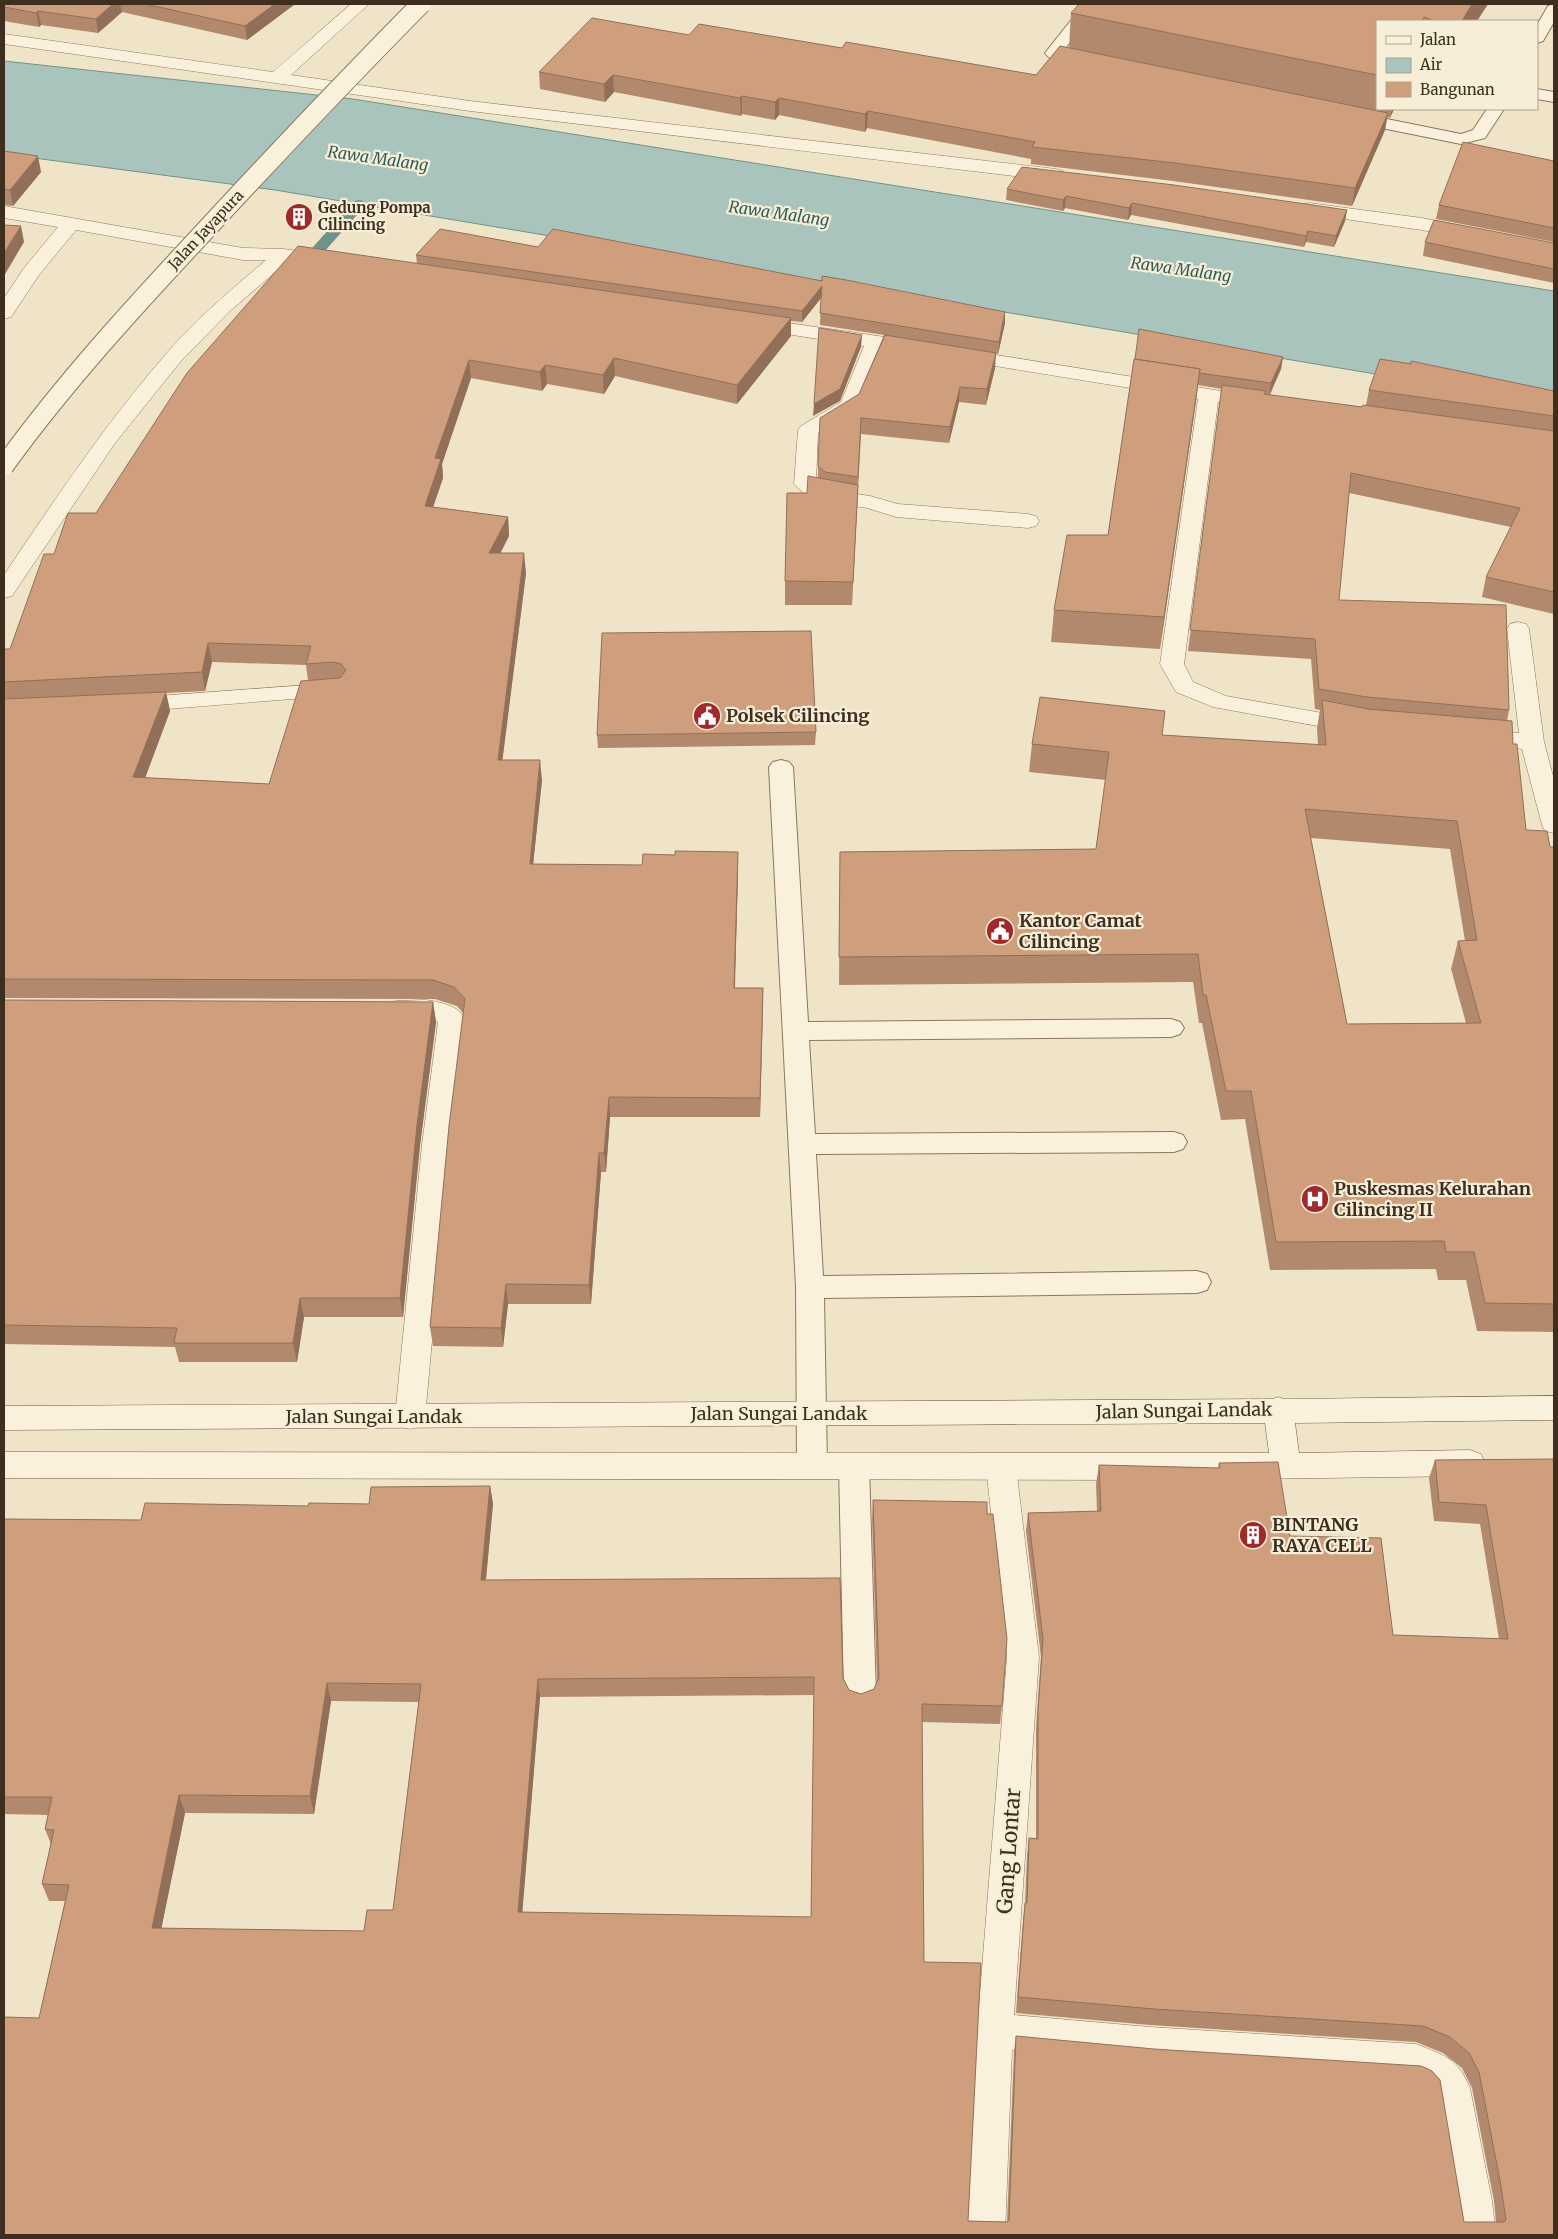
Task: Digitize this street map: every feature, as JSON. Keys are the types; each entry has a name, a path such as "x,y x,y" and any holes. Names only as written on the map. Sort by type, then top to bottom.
{"street":[{"path":"277,78 361,4"},
{"name":"Jalan Jayapura","path":"4,466 58,396 122,320 332,93 421,4"},
{"path":"4,39 470,106 1071,177"},
{"path":"1294,207 1422,224 1486,237"},
{"path":"4,212 243,254 284,256 340,264"},
{"path":"4,313 31,272 71,224"},
{"path":"4,591 107,439 174,357 223,307 284,256"},
{"path":"732,321 876,341 1278,405"},
{"path":"876,341 850,405 808,430 804,484 818,494 870,502 896,510 1028,521"},
{"path":"1209,394 1172,664 1184,687 1221,702 1373,728"},
{"path":"1518,629 1532,742 1554,825"},
{"path":"112,705 335,690"},
{"path":"1453,735 1532,742"},
{"path":"376,1010 435,1010 445,1013 452,1018 436,1145 410,1417"},
{"name":"Jalan Sungai Landak","path":"4,1418 410,1417 1554,1408"},
{"path":"1278,1409 1286,1466"},
{"path":"4,1465 1001,1467 1495,1463"},
{"name":"Gang Lontar","path":"986,2235 995,2031 1023,1657 1001,1467"},
{"path":"995,2031 1150,2045 1416,2062 1440,2072 1452,2088 1478,2235"}],"lane":[{"path":"1092,4 1053,53 1064,58 1104,66"},
{"path":"1538,36 1554,9"},
{"path":"1538,94 1554,97"},
{"path":"1336,114 1461,139 1471,139 1480,135 1494,110"},
{"path":"781,766 810,1287 812,1466"},
{"path":"796,1031 1171,1028"},
{"path":"803,1144 1174,1142"},
{"path":"810,1287 1197,1282"},
{"path":"854,1466 860,1696"}],"water":[{"name":"Rawa Malang","path":"4,61 353,99 1554,291 1554,402 1417,381 275,190 4,154"}],"building":[{"path":"4,4 113,4 96,19 38,11 36,13 4,7"},
{"path":"145,4 275,4 245,26"},
{"path":"1079,4 1472,4 1463,20 1432,20 1424,17 1422,20 1376,20 1376,75 1071,13"},
{"path":"592,18 689,35 699,24 842,48 846,42 1036,75 1060,46 1388,113 1355,188 1175,163 1032,147 1035,142 868,111 865,114 779,98 775,102 742,96 740,98 613,75 604,84 539,72"},
{"path":"1463,142 1554,161 1554,228 1439,205"},
{"path":"4,151 38,156 10,190 4,189"},
{"path":"1022,167 1174,185 1347,210 1336,236 1308,231 1306,236 1132,203 1129,208 1066,196 1063,200 1007,189"},
{"path":"1434,220 1554,243 1554,269 1425,242"},
{"path":"4,225 21,226 4,253"},
{"path":"440,229 538,247 553,229 822,281 822,276 846,280 1005,312 999,342 820,313 822,286 802,311 416,255"},
{"path":"298,246 791,318 737,385 614,358 603,375 545,365 540,372 469,360 435,458 441,459 425,506 508,517 489,553 524,553 498,760 540,760 530,864 642,865 643,854 675,855 675,851 738,852 734,988 763,988 760,1098 609,1097 604,1153 599,1153 589,1285 506,1284 501,1328 430,1327 449,1126 465,999 454,987 433,980 4,979 4,699 166,692 133,777 269,784 301,681 340,678 346,670 341,664 333,662 306,664 311,646 208,643 202,672 4,682 4,649 10,649 44,554 54,554 68,513 96,513 187,373"},
{"path":"819,328 862,335 840,389 814,404"},
{"path":"1139,329 1283,357 1271,383 1199,373 1200,369 1135,359"},
{"path":"885,335 996,353 987,389 960,387 950,427 861,418 858,477 825,472 818,466 820,418 859,394"},
{"path":"1134,359 1200,369 1164,617 1054,610 1067,535 1108,535"},
{"path":"1380,359 1411,364 1411,361 1554,391 1554,416 1369,390"},
{"path":"1222,385 1266,391 1264,394 1362,407 1363,405 1554,431 1554,592 1486,577 1520,508 1351,473 1339,600 1506,605 1509,710 1367,697 1319,689 1315,639 1190,630"},
{"path":"808,476 858,485 853,582 785,581 787,493 807,493"},
{"name":"Polsek Cilincing","path":"811,631 816,732 597,735 602,633"},
{"path":"1040,697 1165,711 1162,735 1326,745 1322,700 1368,709 1512,721 1513,744 1517,744 1526,830 1547,831 1550,847 1554,847 1554,1304 1485,1303 1474,1252 1446,1252 1444,1241 1276,1242 1251,1091 1226,1091 1206,995 1203,995 1198,954 839,957 840,852 1096,849 1109,752 1032,744","holes":["1305,809 1457,821 1477,940 1458,941 1481,1023 1347,1024"]},
{"path":"4,1000 433,1002 417,1125 400,1298 300,1298 293,1343 174,1343 177,1328 4,1325"},
{"path":"1553,1459 1554,2235 4,2235 4,2017 39,2018 69,1885 42,1884 54,1830 45,1829 52,1797 4,1797 4,1519 141,1520 145,1503 308,1506 309,1503 369,1504 371,1487 490,1486 481,1580 840,1578 843,1678 849,1690 861,1694 874,1689 879,1678 873,1500 987,1502 987,1514 993,1514 1007,1639 1002,1706 922,1704 924,1962 981,1963 968,2221 1007,2222 1009,2220 1016,2036 1154,2049 1421,2066 1432,2071 1440,2080 1464,2222 1504,2222 1506,2220 1501,2186 1479,2072 1469,2053 1450,2037 1423,2026 1154,2009 1018,1997 1025,1903 1027,1903 1029,1838 1038,1839 1038,1710 1043,1639 1028,1513 1101,1511 1099,1465 1220,1468 1219,1463 1278,1462 1290,1536 1381,1538 1393,1635 1508,1639 1486,1505 1439,1502 1435,1460","holes":["814,1677 811,1917 518,1912 538,1679","327,1683 421,1684 393,1910 367,1910 364,1931 152,1928 179,1795 310,1796"]}],"waterway":[{"path":"302,268 359,204"}],"place":[{"name":"Gedung Pompa Cilincing","path":"299,217"},
{"name":"Polsek Cilincing","path":"707,716"},
{"name":"Kantor Camat Cilincing","path":"1000,931"},
{"name":"Puskesmas Kelurahan Cilincing II","path":"1315,1199"},
{"name":"BINTANG RAYA CELL","path":"1253,1535"}]}
